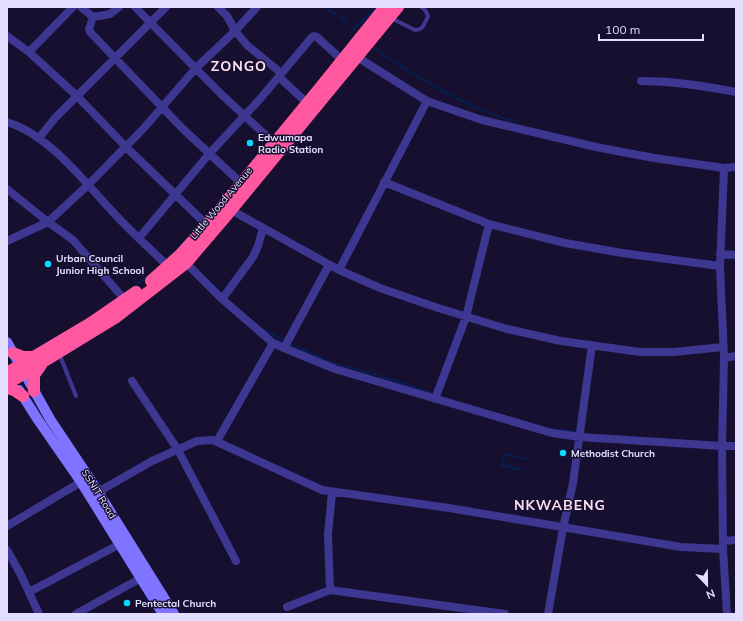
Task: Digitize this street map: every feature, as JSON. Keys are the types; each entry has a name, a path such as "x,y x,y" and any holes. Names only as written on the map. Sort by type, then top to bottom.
{"highway":[{"name":"Little Wood Avenue","path":"8,377 40,359 125,300 168,266 207,224 342,60 388,12 398,7"},
{"name":"Little Wood Avenue","path":"40,359 59,353 114,318 186,263 357,58 388,12"},
{"path":"8,377 14,390 28,394 40,359 23,357 13,353"}],"street":[{"path":"81,7 93,17 110,14 119,7"},
{"path":"135,7 195,69 274,143"},
{"path":"39,138 55,118 166,7"},
{"path":"218,7 227,16 235,31 248,46 280,75 307,103"},
{"path":"7,241 48,222 88,185 163,107 195,69 235,31 257,7"},
{"path":"29,52 72,8"},
{"path":"93,17 89,29 90,32 209,154 241,183"},
{"path":"7,36 29,52 77,96 126,147 207,224"},
{"path":"139,238 209,154 245,116 312,37 314,36 342,60"},
{"path":"357,58 427,101 482,120 596,148 724,168 736,166"},
{"path":"641,81 666,81 736,92"},
{"path":"339,270 427,101"},
{"path":"7,122 39,138 62,158 112,212 168,266"},
{"path":"724,168 720,266 724,358 722,446 723,549 727,614"},
{"path":"384,182 489,224 572,244 622,253 720,266"},
{"path":"7,189 73,240 125,300"},
{"path":"231,210 329,265 380,288 507,329 561,341 640,352 674,352 723,347"},
{"path":"435,399 466,317 489,224"},
{"path":"222,299 253,257 263,228"},
{"path":"720,254 736,255"},
{"path":"186,263 222,299 273,343 335,369 552,433 580,437 736,446"},
{"path":"284,348 329,265"},
{"name":"SSNIT Road","path":"7,342 22,369 28,394 38,420 81,482 163,614"},
{"path":"217,441 273,343"},
{"path":"548,614 580,437 592,345"},
{"path":"724,358 736,356"},
{"path":"132,381 178,450 236,561"},
{"name":"SSNIT Road","path":"28,394 50,419 98,492 174,614"},
{"path":"98,492 152,461 197,441 213,440 322,490 449,508 680,547 723,549"},
{"path":"7,526 81,482"},
{"path":"330,590 328,535 332,492"},
{"path":"724,541 736,540"},
{"path":"29,592 120,544"},
{"path":"7,550 39,614"},
{"path":"76,614 142,578"},
{"path":"287,607 330,590 505,614"}],"lane":[{"path":"388,12 416,30 420,30 423,28 428,16 425,10 421,7"},
{"path":"59,353 76,396"}],"waterway":[{"path":"323,7 346,22"},
{"path":"353,30 377,7"},
{"path":"372,47 422,79 458,99 513,121"},
{"path":"166,260 187,239"},
{"path":"134,287 148,276"},
{"path":"213,284 223,295"},
{"path":"262,329 285,341"},
{"path":"288,343 330,362 397,381 431,393"},
{"path":"552,429 578,432"},
{"path":"522,470 501,465 505,454 525,459"}],"place":[{"name":"Edwumapa Radio Station","path":"250,143"},
{"name":"Urban Council Junior High School","path":"48,264"},
{"name":"Methodist Church","path":"563,453"},
{"name":"Pentectal Church","path":"127,603"}],"district":[{"name":"ZONGO","path":"239,66"},
{"name":"NKWABENG","path":"560,505"}]}
